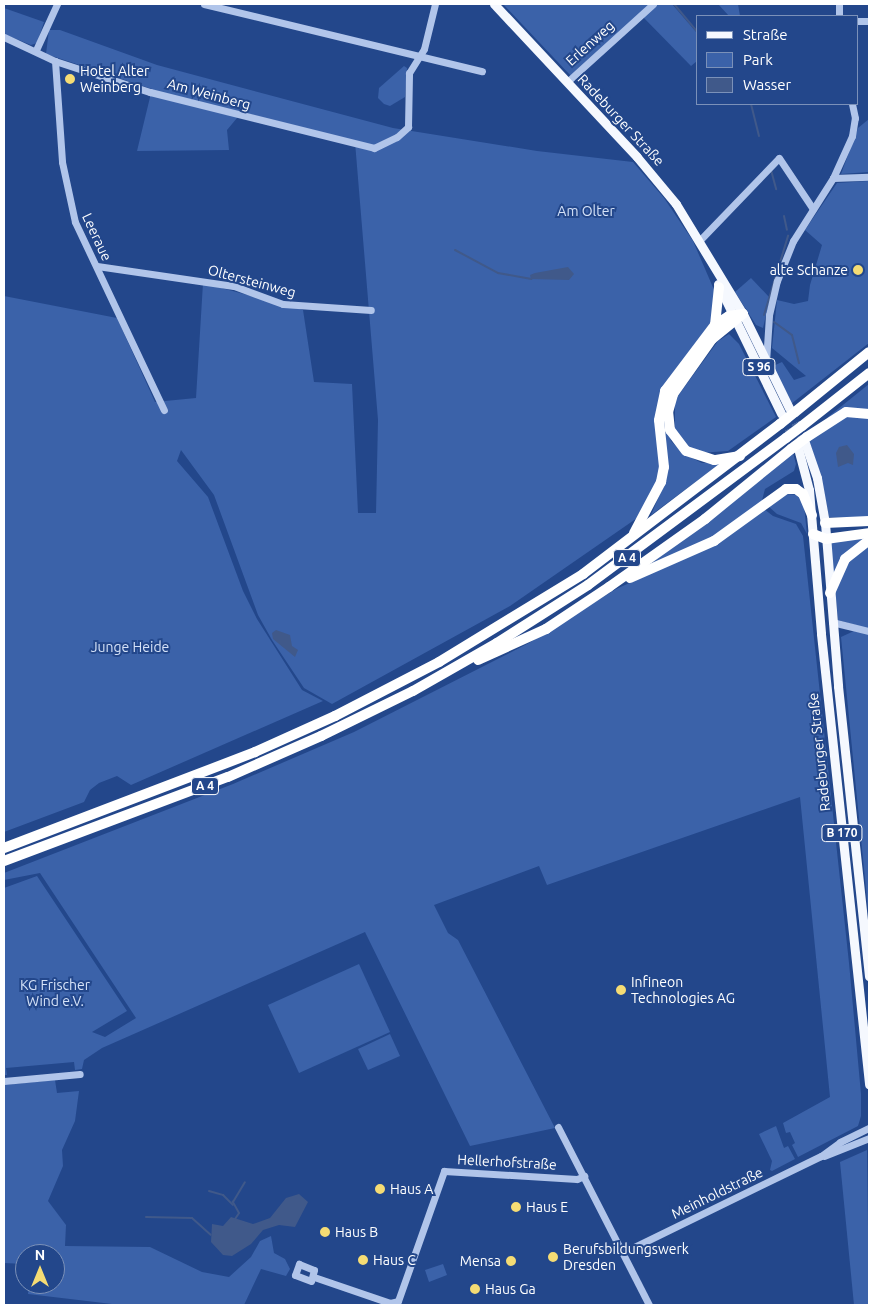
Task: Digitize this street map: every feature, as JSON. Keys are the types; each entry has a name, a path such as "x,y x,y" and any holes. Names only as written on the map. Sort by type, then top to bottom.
{"highway":[{"path":"716,325 720,287"},
{"path":"630,539 650,508 661,482 662,401 673,379 716,325 737,316"},
{"path":"737,316 716,334 680,384 669,403 668,420 675,440 686,452 714,460 741,455"},
{"name":"A 4","path":"4,848 223,766 367,700 490,633 630,539 780,424 788,411 869,352"},
{"name":"A 4","path":"4,861 266,761 356,719 458,666 604,574 802,426 869,373"},
{"path":"458,666 475,662 528,638 609,587 704,519 800,444 846,412 869,414"},
{"path":"609,587 705,546 782,491 796,489 803,494 812,515"},
{"path":"825,523 869,521"},
{"path":"813,534 826,539 869,533"},
{"path":"830,592 845,559 869,540"}],"main road":[{"name":"Radeburger Straße","path":"494,4 654,176 699,241 788,411"},
{"name":"Radeburger Straße","path":"713,267 720,287 766,362 788,411"},
{"name":"Radeburger Straße","path":"800,444 812,515 822,643 869,1084"},
{"name":"Radeburger Straße","path":"800,444 817,478 825,523 832,622 869,976"}],"street":[{"path":"36,50 57,4"},
{"path":"204,4 482,71"},
{"path":"420,55 435,4"},
{"name":"Erlenweg","path":"567,82 653,4"},
{"name":"Am Weinberg","path":"4,36 36,50 55,61 183,101 374,148 398,137 408,127 409,72 420,55"},
{"name":"Leeraue","path":"55,61 66,192 75,222 164,410"},
{"path":"766,362 768,332 777,281 793,241 834,178 852,136 855,118 852,105"},
{"path":"699,241 779,158 813,209"},
{"path":"834,178 869,177"},
{"name":"Oltersteinweg","path":"97,266 234,286 283,304 371,310"},
{"path":"832,622 869,631"},
{"path":"834,635 848,627"},
{"path":"4,1081 65,1078 80,1074"},
{"name":"Hellerhofstraße","path":"558,1127 624,1252 649,1305"},
{"name":"Meinholdstraße","path":"821,1156 840,1142 869,1128"},
{"name":"Meinholdstraße","path":"624,1252 821,1156 869,1138"},
{"name":"Hellerhofstraße","path":"314,1277 390,1303 398,1302 444,1171 577,1179 584,1176"}],"green space":[{"path":"503,4 650,4 571,76"},
{"path":"656,4 672,4 696,32 696,62 691,66 642,16"},
{"path":"718,4 738,4 740,15 728,15"},
{"path":"4,8 44,22 37,43 31,45 4,34"},
{"path":"49,30 60,30 157,65 393,128 537,151 633,162 664,198 693,241 715,292 713,320 669,378 659,479 640,516 510,606 332,704 304,688 272,640 258,615 214,495 181,450 177,461 208,497 243,591 257,619 302,690 323,701 131,785 117,776 99,783 90,790 84,802 4,832 4,296 117,318 155,402 196,398 203,283 303,310 314,382 352,384 358,513 376,513 378,420 355,142 242,112 227,130 229,150 137,151 152,89 46,54"},
{"path":"404,66 407,68 405,97 390,106 384,104 378,98 379,88"},
{"path":"869,119 869,172 841,174 858,128"},
{"path":"869,181 869,343 791,404 773,366 782,362 794,380 806,376 772,348 777,300 794,304 808,301 810,285 822,245 805,230 837,183"},
{"path":"751,278 770,298 763,328 756,325 735,292"},
{"path":"729,334 739,344 776,417 728,451 699,453 686,446 675,430 675,400 718,341"},
{"path":"869,384 869,411 827,418 828,417"},
{"path":"663,415 671,441 684,454 702,463 721,463 651,515 665,482"},
{"path":"845,415 869,417 869,518 829,517 821,477 809,440"},
{"path":"793,453 796,464 794,471 765,489 761,504 716,536 648,566"},
{"path":"787,494 798,495 804,505 807,534 801,523 777,514 768,506"},
{"name":"KG Frischer Wind e.V.","path":"764,509 773,516 796,524 803,536 849,963 861,1094 861,1116 858,1126 798,1157 792,1145 795,1143 790,1132 786,1133 783,1123 830,1097 800,797 547,885 539,866 434,905 448,933 458,940 555,1128 470,1146 365,932 102,1048 84,1060 82,1069 75,1070 74,1062 6,1068 7,1075 4,1075 4,888 37,876 127,1011 92,1032 105,1037 136,1018 40,873 4,880 4,873 233,784 354,732 529,643 616,589 715,545"},
{"path":"866,537 833,574 830,541"},
{"path":"869,542 869,629 838,620 835,588 842,566"},
{"path":"854,631 869,634 869,919 841,637"},
{"path":"359,964 390,1032 299,1073 268,1005"},
{"path":"390,1034 400,1056 368,1070 358,1049"},
{"path":"55,1080 57,1093 79,1091 75,1121 62,1150 63,1166 48,1201 66,1225 65,1246 65,1244 15,1244 15,1264 4,1263 4,1085"},
{"path":"776,1126 784,1148 788,1146 795,1159 772,1171 770,1170 772,1161 759,1134"},
{"path":"867,1150 869,1305 854,1305 840,1162"},
{"path":"271,1236 274,1253 285,1259 290,1269 286,1276 261,1269 244,1305 112,1304 28,1294 65,1294 65,1246 150,1247 202,1272 229,1277 251,1257 260,1241"},
{"path":"443,1264 447,1275 429,1282 425,1270"}],"water":[{"path":"568,267 574,274 569,280 531,279 530,275 535,273"},
{"path":"847,445 854,454 853,465 848,463 838,467 836,453 839,447"},
{"path":"276,630 290,635 292,646 298,650 295,657 273,639 272,633"},
{"path":"299,1194 308,1202 295,1227 279,1225 263,1230 251,1244 232,1256 223,1255 211,1242 212,1224 223,1226 231,1217 253,1224 270,1218 286,1198"}],"waterway":[{"path":"674,4 696,30"},
{"path":"751,105 759,136"},
{"path":"771,170 776,189"},
{"path":"784,216 787,230"},
{"path":"764,315 788,236"},
{"path":"455,250 498,273 531,279"},
{"path":"774,322 792,335 799,363"},
{"path":"235,1219 239,1213 233,1202 245,1182"},
{"path":"209,1191 223,1195 233,1205"},
{"path":"146,1217 192,1218 211,1235"}],"tunnel":[{"path":"790,410 805,443"},
{"path":"783,416 798,448"}],"place":[{"name":"Hotel Alter Weinberg","path":"70,79"},
{"name":"alte Schanze","path":"858,270"},
{"name":"Infineon Technologies AG","path":"621,990"},
{"name":"Haus A","path":"380,1189"},
{"name":"Haus E","path":"516,1207"},
{"name":"Haus B","path":"325,1232"},
{"name":"Berufsbildungswerk Dresden","path":"553,1257"},
{"name":"Haus C","path":"363,1260"},
{"name":"Mensa","path":"511,1261"},
{"name":"Haus Ga","path":"475,1289"}],"park label":[{"name":"Am Olter","path":"586,211"},
{"name":"Junge Heide","path":"130,647"}]}
